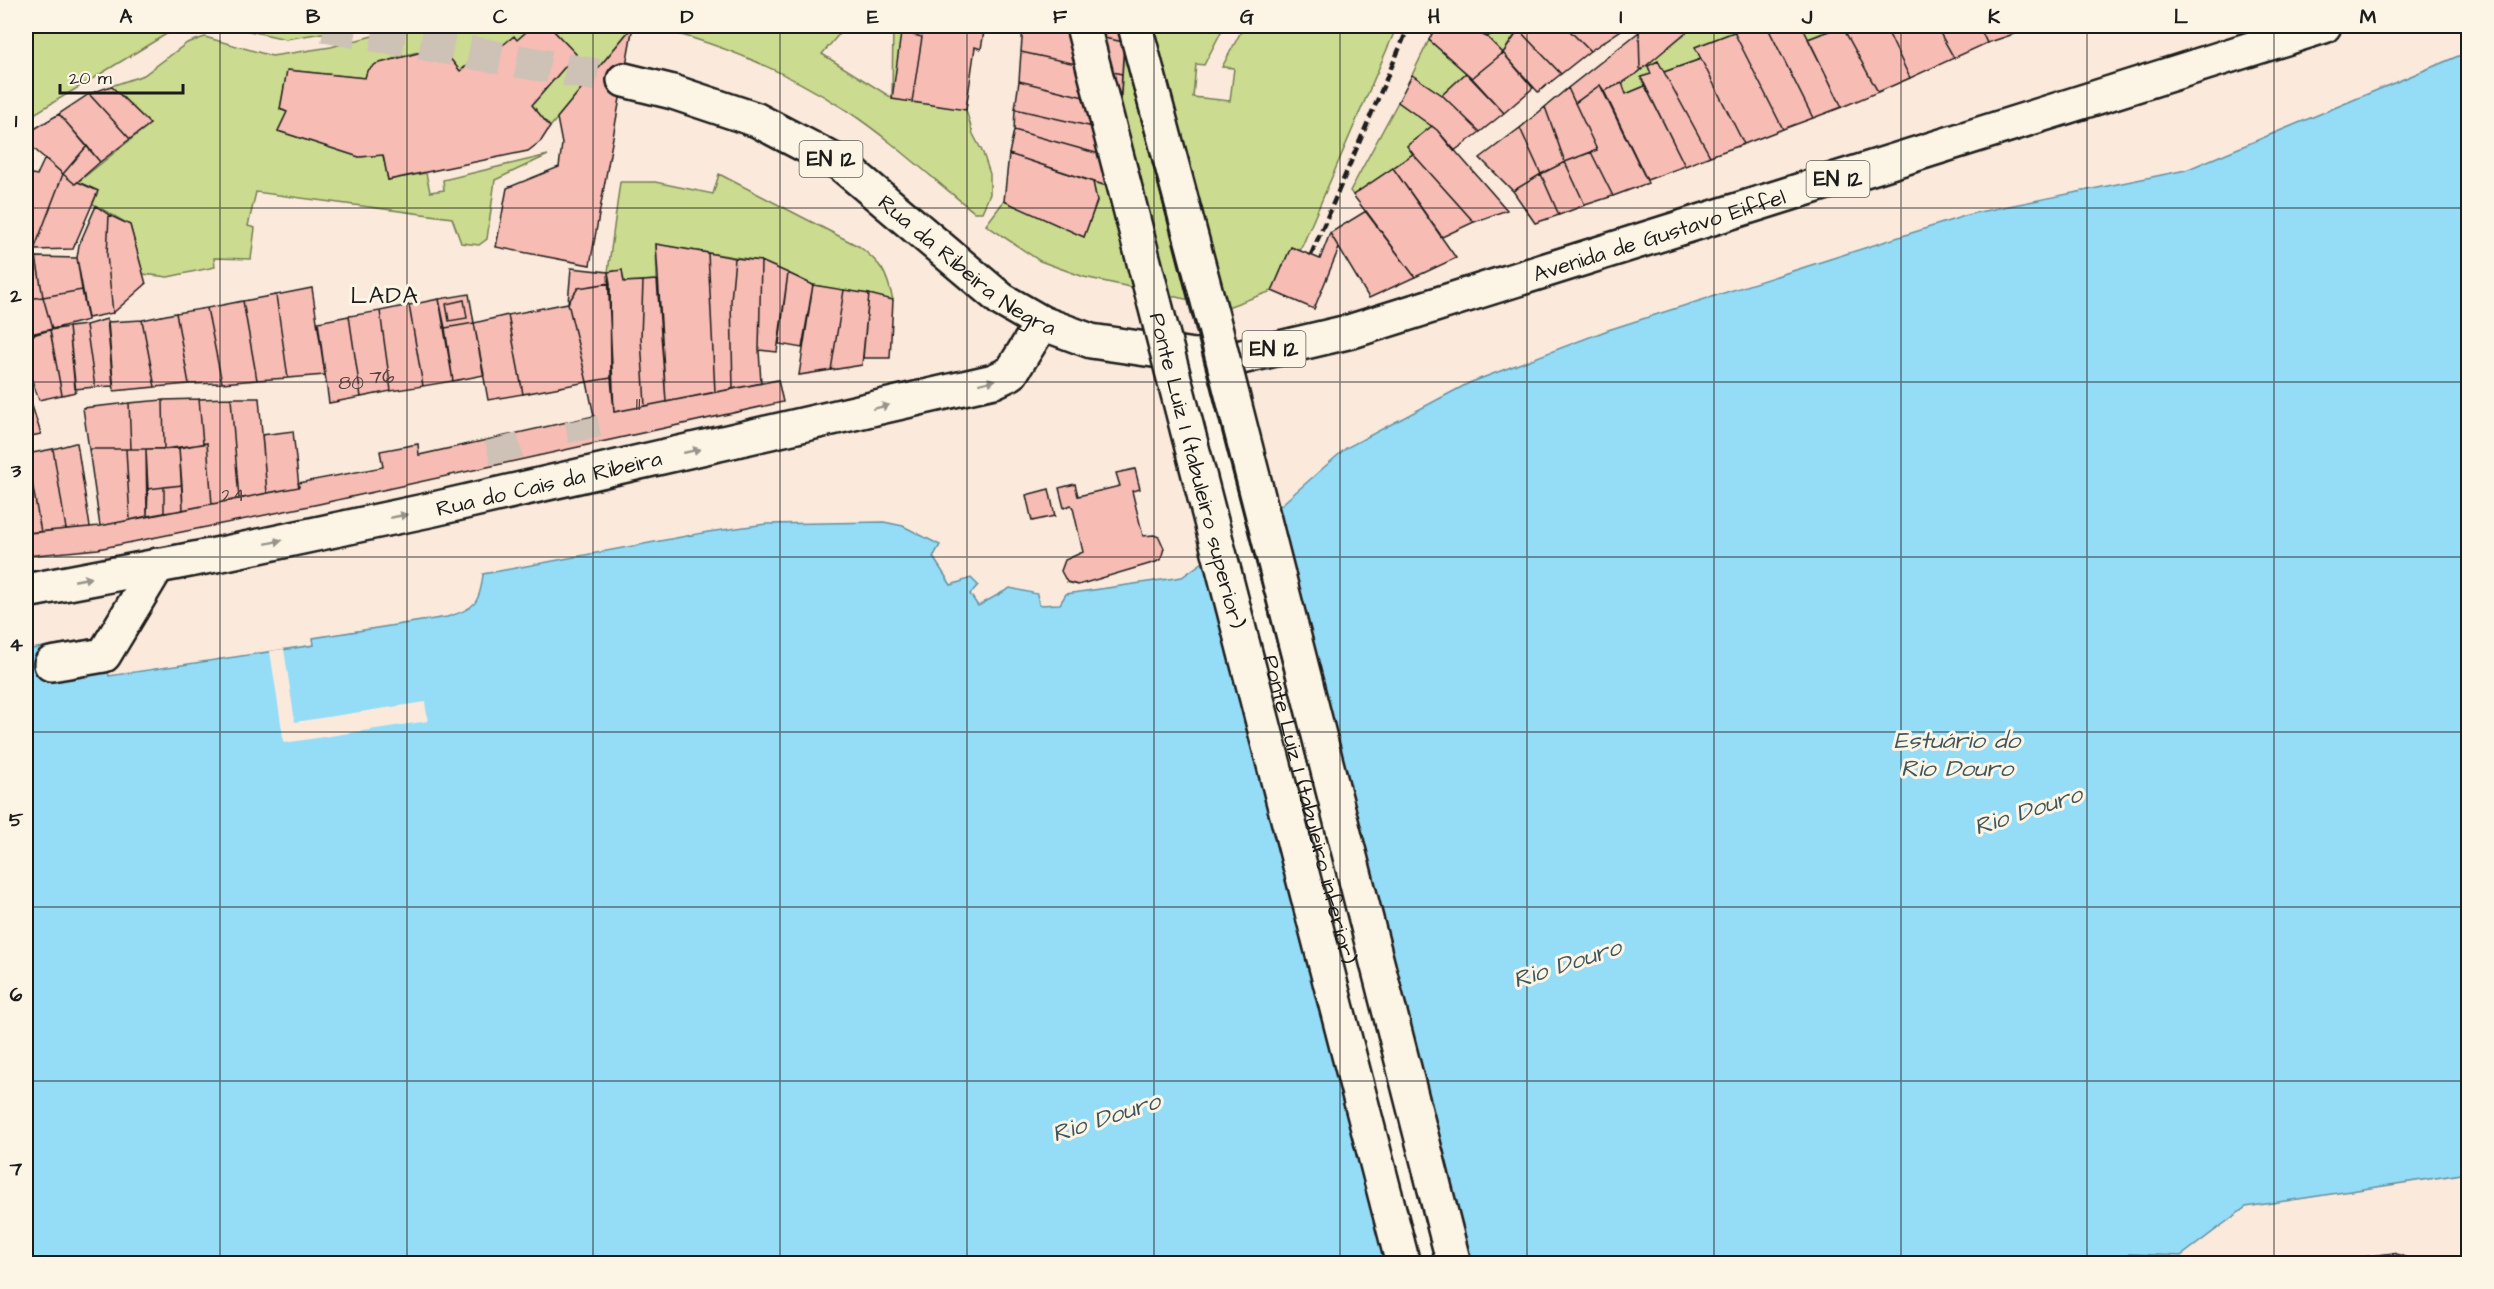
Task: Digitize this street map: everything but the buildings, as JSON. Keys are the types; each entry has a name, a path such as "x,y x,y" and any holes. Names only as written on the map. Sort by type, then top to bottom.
{"street":[{"name":"Ponte Luiz I (tabuleiro superior)","path":"1083,26 1402,1263"},
{"path":"1135,26 1215,327 1454,1263"},
{"name":"Avenida de Gustavo Eiffel","path":"1194,356 1233,359 1352,331 2324,26"},
{"name":"Rua da Ribeira Negra","path":"624,80 673,92 757,120 841,164 1002,300 1042,323 1091,341 1194,356"},
{"name":"Rua do Cais da Ribeira","path":"26,591 434,509 994,381 1011,373 1042,323"},
{"name":"Ponte Luiz I (tabuleiro inferior)","path":"1194,356 1427,1263"},
{"path":"51,664 104,655 158,565"}],"green space":[{"path":"26,26 187,26 173,30 26,119"},
{"path":"227,26 365,26 286,39"},
{"path":"417,26 454,26 472,33 493,31 500,26 533,26 517,40 488,57 484,53 460,71 441,47 386,61 369,71 365,78 288,70 280,109 287,112 278,131 359,157 383,155 388,180 426,173 430,192 444,190 443,180 548,155 495,180 487,239 479,245 461,243 452,218 256,192 248,226 255,228 251,259 214,258 215,267 168,277 143,274 130,225 93,204 98,191 78,182 150,124 111,86 144,75 187,43 205,37 272,56 331,47 380,34 406,31"},
{"path":"549,26 633,26 550,127 532,105 576,54"},
{"path":"645,26 846,26 822,54 892,98 893,26 915,26 913,35 966,110 973,134 983,153 990,174 990,194 982,212 974,212 895,146 823,96 774,70 724,49"},
{"path":"1125,26 1224,26 1204,65 1196,64 1193,97 1230,101 1234,68 1222,67 1244,26 1397,26 1300,251 1291,247 1272,291 1222,309 1084,277 1040,261 986,225 1004,201 1084,237 1097,201 1093,182 1116,189"},
{"path":"1501,26 1524,26 1518,30 1503,53 1487,37"},
{"path":"1695,26 1751,26 1696,47 1701,59 1664,72 1658,61 1648,66 1651,74 1641,78 1645,86 1626,94 1622,83"},
{"path":"1802,26 1841,26 1808,39"},
{"path":"1429,40 1466,73 1442,95 1412,75"},
{"path":"1398,102 1432,126 1407,146 1413,154 1353,195 1350,191"},
{"path":"719,174 860,247 874,259 882,270 893,300 813,285 761,261 656,245 657,280 624,282 622,270 608,272 620,182 655,182 713,194"}],"water":[{"name":"Estuário do Rio Douro","path":"2468,52 2468,1173 2246,1207 2181,1256 2129,1254 2120,1264 26,1264 26,650 100,637 109,676 314,645 313,638 447,617 464,611 470,608 478,598 483,574 708,532 766,524 884,522 903,526 940,545 933,557 951,585 971,578 978,585 970,594 978,606 1010,588 1037,594 1039,605 1060,604 1066,594 1182,577 1273,512 1346,448 1469,383 1608,330 1974,213 2186,170"}],"pier":[{"path":"284,649 295,722 425,702 428,721 284,743 270,651"}],"tunnel":[{"path":"324,26 624,80"},
{"path":"581,419 585,440"},
{"path":"501,437 507,461"}],"tram line":[{"path":"1095,26 1415,1264"},
{"path":"1117,26 1437,1264"}],"railway":[{"path":"1311,255 1409,26"}],"district":[{"name":"LADA","path":"385,295"}],"water label":[{"name":"Rio Douro","path":"2028,810"},
{"name":"Rio Douro","path":"1567,963"},
{"name":"Rio Douro","path":"1106,1117"}]}
